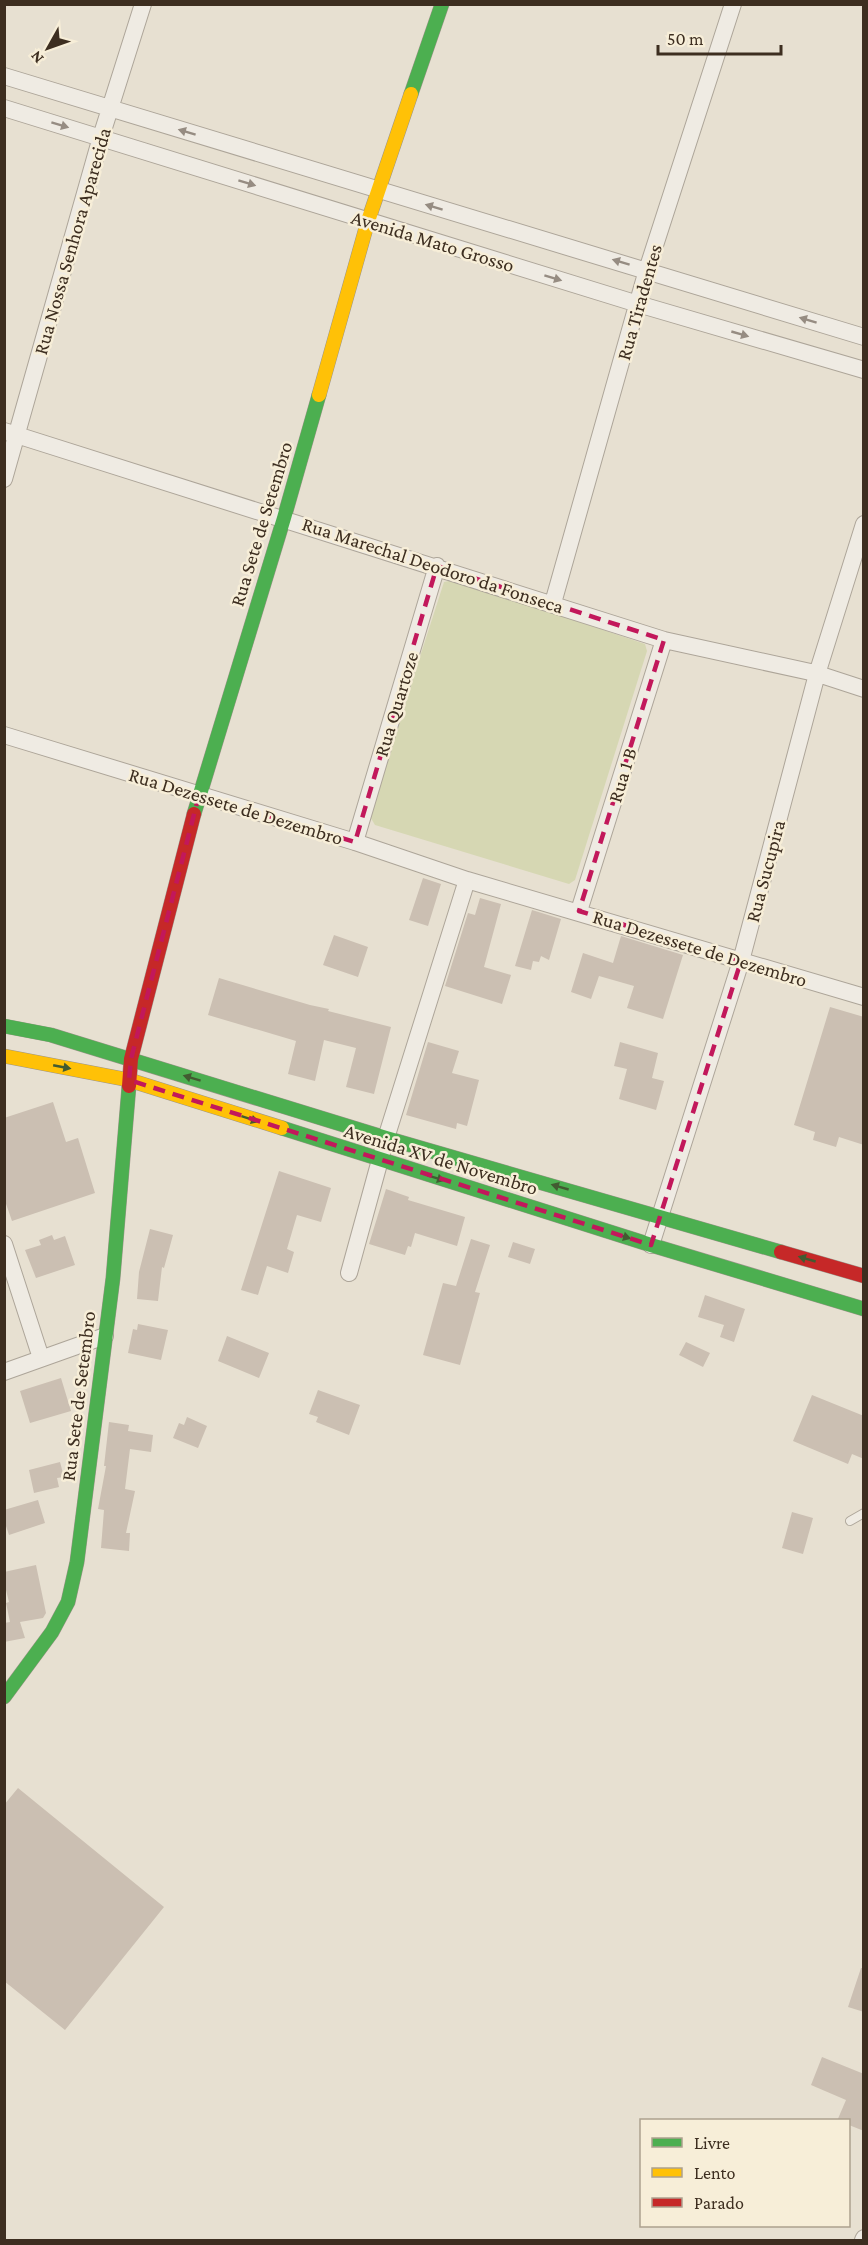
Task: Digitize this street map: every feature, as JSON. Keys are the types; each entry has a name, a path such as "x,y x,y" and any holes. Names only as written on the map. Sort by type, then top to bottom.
{"main road":[{"name":"Rua Sete de Setembro","path":"4,1697 52,1632 68,1602 77,1562 113,1278 131,1059 199,795 285,518 377,190 442,4"},
{"name":"Avenida XV de Novembro","path":"4,1026 51,1035 386,1138 864,1276"},
{"name":"Avenida XV de Novembro","path":"4,1056 129,1080 651,1245 864,1309"}],"street":[{"name":"Rua Nossa Senhora Aparecida","path":"4,479 11,433 143,4"},
{"name":"Rua Tiradentes","path":"553,603 647,270 733,4"},
{"name":"Avenida Mato Grosso","path":"4,76 864,337"},
{"name":"Avenida Mato Grosso","path":"4,108 638,304 864,370"},
{"name":"Rua Marechal Deodoro da Fonseca","path":"11,433 437,566 664,640 818,674 864,689"},
{"name":"Rua Sucupira","path":"651,1245 741,961 818,674 864,524"},
{"name":"Rua Quartoze","path":"355,842 437,566"},
{"name":"Rua 1 B","path":"579,911 664,640"},
{"name":"Rua Dezessete de Dezembro","path":"4,735 355,842 467,880 579,911 864,997"},
{"path":"349,1272 386,1138 467,880"},
{"path":"4,1244 41,1358"},
{"path":"4,1372 105,1336"}],"lane":[{"path":"850,1521 864,1513"}],"highlighted area":[{"path":"437,566 664,640 579,911 741,961 651,1245 129,1080 131,1059 199,795 355,842"}],"green space":[{"path":"454,580 645,644 647,651 575,880 569,884 375,825 369,815 444,582"}],"building":[{"path":"423,878 441,884 428,926 409,920"},
{"path":"480,898 501,904 484,967 511,975 502,1004 445,986 468,913 475,915"},
{"path":"532,910 561,919 549,960 541,956 539,962 533,961 531,970 515,966"},
{"path":"334,935 368,947 358,977 323,965"},
{"path":"621,936 683,955 663,1019 627,1008 634,986 599,976 591,999 571,992 583,953 613,963"},
{"path":"219,978 329,1009 328,1011 391,1027 374,1094 346,1087 356,1048 324,1040 315,1081 288,1074 296,1041 208,1015"},
{"path":"830,1007 864,1017 864,1145 839,1137 836,1147 813,1140 815,1132 794,1125"},
{"path":"428,1042 459,1051 452,1073 479,1080 467,1126 457,1123 456,1129 406,1115"},
{"path":"620,1042 658,1053 652,1078 664,1081 656,1110 619,1099 627,1069 614,1066"},
{"path":"53,1102 66,1142 78,1138 95,1193 12,1221 4,1198 4,1118"},
{"path":"279,1171 331,1188 321,1222 297,1215 287,1249 294,1252 288,1273 267,1266 258,1295 241,1290"},
{"path":"386,1189 409,1197 408,1200 465,1217 457,1246 415,1233 411,1247 408,1246 405,1255 369,1244"},
{"path":"150,1229 173,1235 164,1268 162,1267 158,1301 137,1299 139,1272"},
{"path":"52,1235 54,1240 65,1236 75,1265 36,1278 25,1250 41,1245 39,1240"},
{"path":"471,1239 490,1245 475,1292 480,1293 460,1365 423,1355 443,1283 456,1286"},
{"path":"513,1242 535,1249 530,1264 508,1257"},
{"path":"705,1295 745,1309 734,1342 720,1337 724,1325 698,1317"},
{"path":"138,1324 168,1330 161,1360 128,1353 133,1329 137,1330"},
{"path":"227,1336 269,1353 259,1378 218,1361"},
{"path":"686,1342 710,1353 703,1367 679,1355"},
{"path":"61,1378 71,1411 30,1423 20,1391"},
{"path":"318,1390 360,1405 349,1435 316,1422 318,1417 309,1414"},
{"path":"812,1395 864,1416 864,1459 852,1454 848,1464 793,1441"},
{"path":"187,1417 207,1426 198,1448 173,1438 179,1423 184,1425"},
{"path":"109,1422 129,1425 128,1431 153,1435 151,1452 130,1449 125,1489 135,1491 126,1533 130,1533 129,1551 101,1548 104,1510 98,1509 106,1466 104,1466"},
{"path":"60,1462 64,1477 57,1478 59,1487 34,1493 29,1470"},
{"path":"38,1500 45,1523 9,1535 4,1520 4,1510"},
{"path":"792,1512 813,1518 803,1554 782,1548"},
{"path":"36,1565 46,1613 43,1618 20,1622 25,1638 4,1642 4,1623 10,1622 4,1572"},
{"path":"18,1788 164,1907 65,2030 4,1981 4,1805"},
{"path":"861,1968 864,1968 864,2012 848,2007"},
{"path":"822,2057 864,2074 864,2131 850,2125 850,2119 838,2119 846,2100 811,2085"}],"traffic: fast":[{"path":"411,94 442,4"},
{"path":"194,814 319,395"},
{"path":"4,1026 51,1035 386,1138 781,1252"},
{"path":"4,1697 52,1632 68,1602 77,1562 113,1278 129,1086"},
{"path":"282,1128 651,1245 864,1309"}],"traffic: slow":[{"path":"319,395 368,221 411,94"},
{"path":"4,1056 129,1080 282,1128"}],"traffic: jam":[{"path":"129,1086 131,1059 194,814"},
{"path":"781,1252 864,1276"}]}
